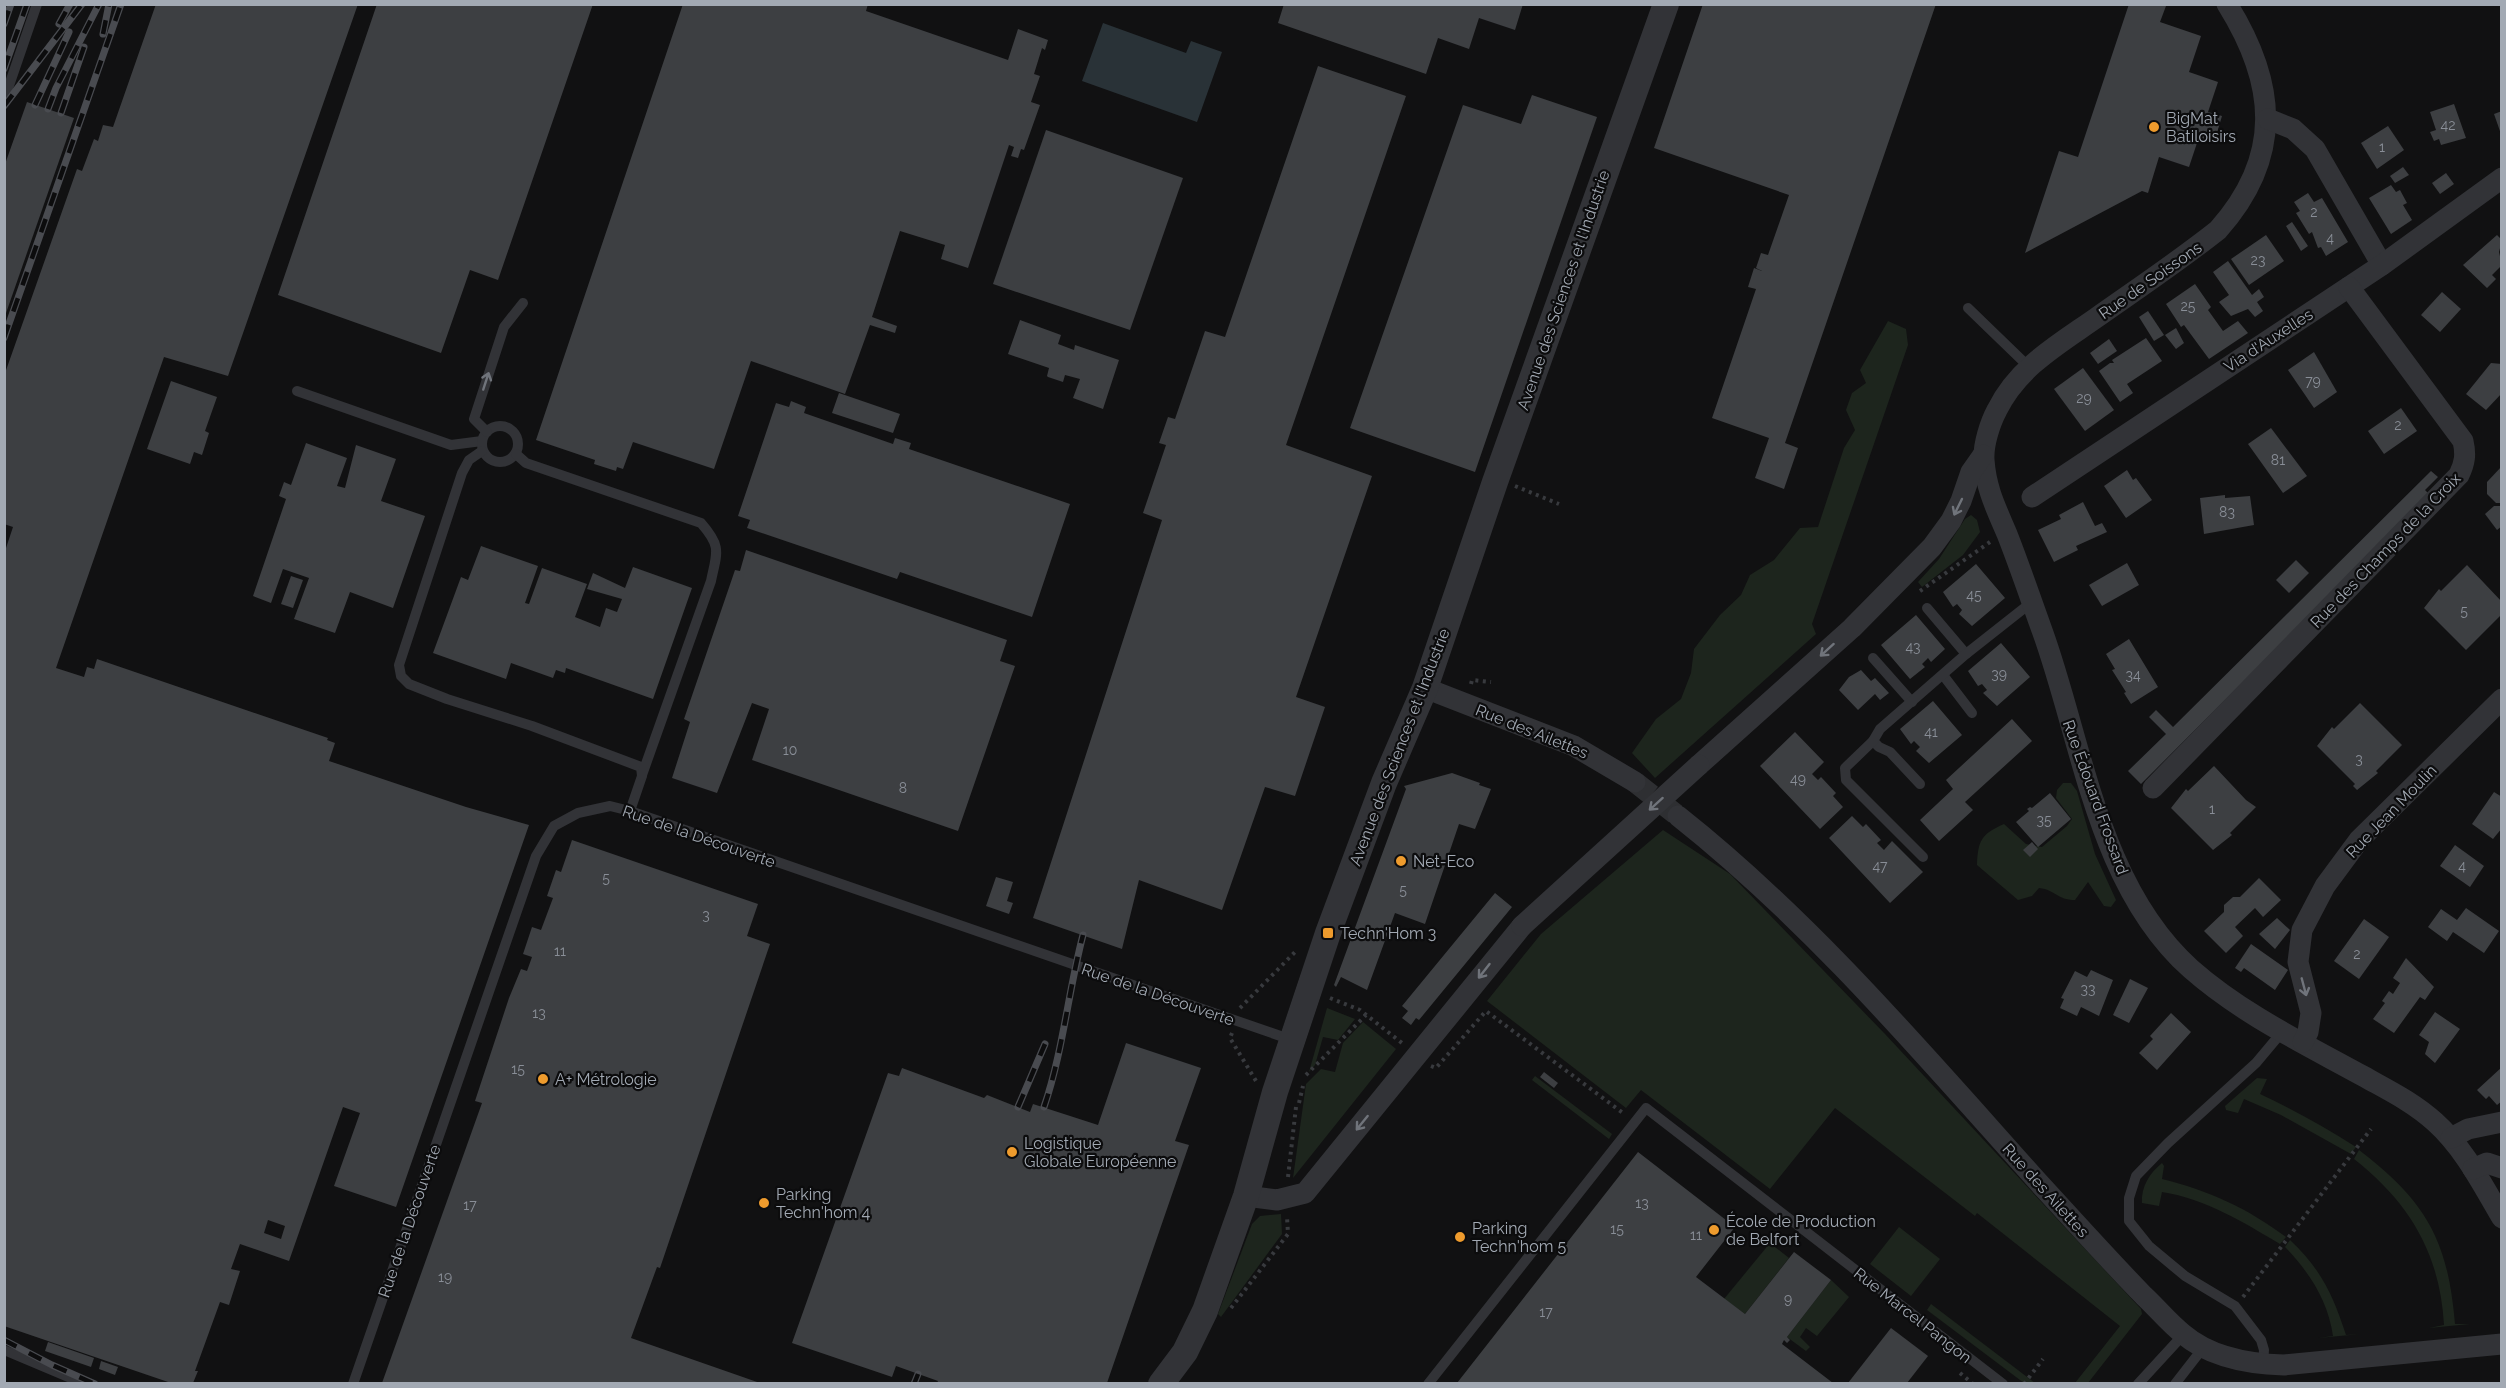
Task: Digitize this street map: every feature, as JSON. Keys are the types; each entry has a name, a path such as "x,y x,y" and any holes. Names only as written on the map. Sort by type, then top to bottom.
{"street":[{"name":"Avenue des Sciences et l'Industrie","path":"1161,1383 1185,1352 1205,1311 1246,1196 1281,1036 1328,933 1384,783 1425,688 1495,482 1666,4"},
{"name":"Rue de Soissons","path":"2006,532 1989,497 1983,455 1996,412 2029,367 2218,230 2236,211 2254,180 2268,119 2261,75 2238,21 2228,4"},
{"path":"2268,119 2293,129 2315,149 2382,265"},
{"name":"Via d'Auxelles","path":"2032,497 2382,265 2502,178"},
{"name":"Rue des Champs de la Croix","path":"2153,788 2415,522 2459,475 2463,467 2465,450 2463,441 2349,287"},
{"path":"1246,1196 1277,1200 1305,1193 1522,926 1852,628 1932,547 1951,521 1971,472 1983,455"},
{"name":"Rue Édouard Frossard","path":"2006,532 2032,602 2116,862 2142,911 2191,969 2259,1019 2414,1105 2436,1123 2451,1138 2473,1169 2502,1218"},
{"name":"Rue des Ailettes","path":"1425,688 1574,746 1635,782"},
{"name":"Rue Jean Moulin","path":"2303,1042 2308,1032 2311,1013 2298,962 2302,930 2325,886 2360,840 2502,699"},
{"name":"Rue des Ailettes","path":"1678,816 1714,844 1785,910 1904,1033 2111,1262 2183,1335 2203,1348 2228,1358 2263,1365 2284,1365 2502,1344"},
{"path":"2451,1138 2468,1129 2502,1122"},
{"path":"2473,1169 2487,1163 2502,1168"}],"lane":[{"path":"4,100 37,4"},
{"path":"524,303 504,327 474,419 484,442 491,460 500,462 509,460 516,454 518,436 512,428 501,425 492,426 484,442 469,460 462,473 399,665 401,676 409,684 447,699 532,726 637,764 643,770 642,776"},
{"path":"1968,308 2029,367"},
{"path":"297,392 451,445 484,442"},
{"path":"516,454 526,463 702,523 716,539 717,554 711,581 630,811"},
{"path":"1923,857 1846,780 1845,768 1873,741 1880,729 1966,654 2032,602"},
{"path":"1927,608 1966,654"},
{"path":"1874,658 1912,702"},
{"path":"1943,675 1972,713"},
{"path":"1873,741 1890,752 1920,784"},
{"name":"Rue de la Découverte","path":"353,1383 536,856 554,826 578,813 609,806 630,811 1281,1036"},
{"path":"2263,1365 2264,1350 2261,1340 2235,1306 2185,1276 2149,1246 2129,1221 2129,1198 2136,1176 2168,1143 2256,1063 2283,1032"},
{"name":"Rue Marcel Pangon","path":"1635,1122 1646,1108 2002,1383"},
{"path":"1428,1383 1635,1122"},
{"path":"2138,1383 2183,1335"},
{"path":"2175,1383 2203,1348"},
{"path":"4,1350 85,1383"}],"path":[{"path":"1525,491 1558,504"},
{"path":"1482,681 1491,682"},
{"path":"1327,997 1366,1015 1436,1068 1486,1011 1635,1122"},
{"path":"1306,1075 1366,1015"},
{"path":"2248,1291 2371,1129"},
{"path":"2024,1383 2043,1359"}],"shaded area":[{"path":"1103,23 1186,53 1191,41 1222,52 1197,122 1082,81"},
{"path":"1888,321 1906,329 1908,345 1812,624 1816,634 1655,778 1632,753 1656,719 1681,699 1691,673 1694,649 1720,615 1741,595 1750,575 1774,560 1800,528 1818,527 1844,448 1855,430 1846,410 1852,393 1866,383 1860,370"},
{"path":"1971,515 1977,520 1980,532 1963,555 1922,587 1918,582 1939,559 1965,519"},
{"path":"2063,783 2071,783 2077,791 2095,854 2116,900 2111,907 2104,906 2088,882 2075,900 2039,888 2032,896 2018,900 1977,865 1978,850 1982,839 1990,831 2004,824 2026,844 2042,847 2067,826 2072,819 2056,798 2057,790"},
{"path":"1663,830 1730,874 1885,1034 2141,1309 2142,1314 2088,1383 2075,1383 2120,1326 1977,1213 1975,1216 1835,1108 1770,1189 1641,1090 1626,1108 1487,1001 1541,934"},
{"path":"1327,1008 1355,1019 1338,1040 1323,1037 1315,1065 1309,1072"},
{"path":"1363,1022 1396,1049 1293,1178 1306,1084 1321,1069 1335,1072 1343,1043"},
{"path":"1535,1076 1612,1134 1609,1139 1532,1080"},
{"path":"2257,1078 2267,1079 2260,1094 2356,1147 2351,1154 2281,1115 2244,1099 2238,1113 2226,1110 2225,1106"},
{"path":"2359,1150 2401,1187 2430,1225 2446,1269 2452,1294 2455,1324 2470,1324 2429,1328 2444,1325 2436,1275 2429,1253 2406,1212 2374,1176 2354,1159"},
{"path":"2162,1163 2164,1166 2162,1179 2196,1189 2242,1209 2286,1237 2280,1244 2224,1212 2178,1195 2162,1192 2159,1206 2142,1203 2147,1180"},
{"path":"1281,1214 1282,1234 1221,1317 1218,1314 1252,1224 1260,1216"},
{"path":"1899,1227 1940,1259 1911,1296 1870,1264"},
{"path":"2290,1240 2310,1261 2325,1283 2346,1335 2361,1334 2318,1338 2333,1336 2331,1323 2310,1277 2285,1247"},
{"path":"1770,1243 1789,1258 1745,1314 1724,1299"},
{"path":"1831,1280 1849,1297 1817,1336 1806,1328 1800,1337 1810,1347 1806,1351 1787,1337"},
{"path":"1931,1304 2035,1383 2024,1383 1927,1310"}],"building":[{"path":"156,4 358,4 228,376 164,357 56,668 84,677 87,667 94,669 97,659 328,738 327,740 335,743 329,761 466,807 529,825 396,1207 334,1186 360,1113 343,1107 289,1261 240,1244 231,1269 240,1271 229,1305 220,1302 195,1371 198,1371 193,1383 171,1383 4,1326 4,554 13,527 4,524 4,376 77,169 82,171 94,139 98,141 103,125 113,127","holes":["268,1220 285,1226 281,1239 264,1233"]},
{"path":"377,4 593,4 498,280 470,270 441,353 278,295"},
{"path":"683,4 868,4 866,11 1008,60 1018,29 1048,40 1045,50 1042,48 1034,74 1040,76 1031,102 1040,105 1024,150 1021,149 1018,158 1011,156 1014,147 1009,145 968,268 941,259 945,245 900,231 872,317 897,326 895,333 870,325 845,394 751,361 714,469 633,442 623,469 617,467 616,471 594,464 595,460 536,440"},
{"path":"1284,4 1523,4 1515,30 1479,18 1469,49 1438,38 1426,74 1278,23"},
{"path":"1703,4 1936,4 1785,443 1798,448 1784,489 1755,478 1769,438 1712,418 1756,289 1748,287 1754,268 1762,271 1756,268 1761,253 1768,255 1789,195 1654,148"},
{"name":"BigMat Batiloisirs","path":"2129,4 2166,6 2160,22 2201,36 2189,72 2218,82 2208,112 2222,116 2214,143 2199,137 2189,167 2159,157 2148,193 2142,191 2025,253 2059,151 2078,157"},
{"path":"1318,66 1406,96 1286,445 1372,476 1296,697 1325,707 1295,796 1265,787 1222,910 1139,880 1122,949 1033,918 1162,520 1143,513 1166,445 1159,443 1168,417 1175,419 1205,331 1225,337"},
{"path":"1532,95 1597,117 1475,472 1350,428 1463,105 1521,124"},
{"path":"27,102 74,118 5,316 4,167"},
{"path":"2454,104 2466,138 2441,145 2439,139 2434,141 2430,132 2436,130 2430,112"},
{"path":"2502,111 2502,134 2501,134 2494,114"},
{"path":"2388,126 2404,150 2377,169 2361,143"},
{"path":"1046,130 1183,178 1130,330 993,284"},
{"path":"2403,167 2409,175 2395,183 2390,176"},
{"path":"2446,173 2454,184 2440,194 2432,183"},
{"path":"2391,185 2396,192 2400,190 2407,203 2403,205 2412,220 2391,234 2369,198"},
{"path":"2308,193 2314,202 2322,198 2348,242 2326,256 2321,247 2318,248 2312,232 2309,234 2296,213 2300,211 2294,202"},
{"path":"2292,222 2308,246 2301,251 2286,226"},
{"path":"2266,235 2284,261 2249,285 2231,259"},
{"path":"2497,235 2502,240 2499,252 2502,265 2492,275 2496,279 2487,288 2463,265"},
{"path":"2228,261 2252,295 2259,289 2264,297 2257,302 2263,311 2255,317 2248,309 2231,316 2219,302 2229,295 2213,272"},
{"path":"2195,284 2211,307 2208,310 2223,331 2238,321 2248,333 2209,359 2184,325 2181,327 2166,304"},
{"path":"2442,292 2461,309 2440,332 2421,315"},
{"path":"2148,311 2164,335 2154,341 2139,317"},
{"path":"1020,320 1061,335 1058,344 1074,350 1075,345 1119,360 1103,409 1073,398 1080,379 1065,375 1063,382 1048,377 1049,368 1008,354"},
{"path":"2176,328 2184,343 2176,349 2165,335"},
{"path":"2146,338 2162,361 2127,384 2133,393 2120,402 2099,371 2110,363 2114,363 2112,360"},
{"path":"2109,339 2117,351 2098,364 2090,353"},
{"path":"2314,352 2337,392 2314,408 2288,370"},
{"path":"2491,363 2502,364 2502,393 2486,410 2466,394"},
{"path":"2083,368 2114,410 2085,431 2054,389"},
{"path":"171,381 217,397 205,431 209,433 202,455 194,452 190,464 147,449"},
{"path":"839,393 900,414 893,433 832,413"},
{"path":"791,401 806,407 804,413 893,444 895,438 911,443 909,449 1070,504 1032,617 900,572 897,579 747,528 750,520 738,516 776,403 789,407"},
{"path":"2401,408 2417,431 2384,454 2368,431"},
{"path":"2271,428 2307,476 2283,493 2248,444"},
{"path":"306,443 347,458 337,486 345,488 356,445 396,459 381,501 425,516 393,608 350,592 335,633 294,619 309,578 283,569 271,603 253,596 286,499 279,496 284,482 291,485"},
{"path":"2502,466 2502,503 2496,503 2487,494 2487,482"},
{"path":"2127,470 2152,500 2126,518 2104,486"},
{"path":"2431,471 2438,477 2425,490 2430,495 2141,784 2128,771 2166,734 2149,717 2156,710 2173,727"},
{"path":"2225,495 2225,498 2250,496 2254,525 2204,534 2200,498"},
{"path":"2083,502 2095,526 2102,523 2107,532 2076,546 2078,550 2054,562 2038,530 2061,519 2059,515"},
{"path":"2494,506 2502,506 2502,526 2497,530 2485,514"},
{"path":"481,546 538,566 525,603 529,604 542,568 587,584 575,617 600,627 606,608 617,612 622,599 587,589 593,573 625,588 633,567 692,588 653,699 566,668 565,673 556,670 553,678 511,663 506,679 433,653 461,577 468,580"},
{"path":"746,550 1007,640 1000,661 1015,666 958,831 752,760 769,709 752,703 717,793 672,778 690,722 684,719 735,570 740,571"},
{"path":"2296,560 2309,573 2289,593 2276,580"},
{"path":"2127,563 2139,585 2102,606 2089,585"},
{"path":"1976,564 2005,598 1972,626 1959,614 1962,610 1957,604 1953,607 1943,592"},
{"path":"2467,565 2502,602 2502,614 2466,650 2424,608 2439,589 2441,591"},
{"path":"291,576 303,580 293,608 281,604"},
{"path":"1916,615 1945,649 1931,662 1928,658 1922,664 1925,667 1910,679 1881,645"},
{"path":"2129,639 2158,687 2131,704 2106,654"},
{"path":"2001,643 2030,677 1997,706 1983,693 1987,690 1982,684 1978,686 1968,671"},
{"path":"1861,670 1871,681 1875,678 1889,693 1880,700 1875,694 1858,710 1839,690 1849,677"},
{"path":"1933,701 1962,735 1929,763 1916,751 1920,747 1914,741 1911,744 1900,729"},
{"path":"2360,703 2402,745 2376,771 2378,773 2357,790 2353,786 2355,784 2317,746 2332,727 2334,729"},
{"path":"2012,719 2032,741 1965,802 1973,810 1939,841 1920,820 1953,789 1946,780"},
{"path":"1795,732 1824,762 1812,774 1818,780 1821,777 1836,793 1833,796 1843,807 1820,829 1760,766"},
{"path":"2214,766 2246,800 2256,807 2230,833 2232,835 2213,850 2171,808 2186,789 2188,791"},
{"path":"1452,773 1491,789 1475,829 1459,824 1425,924 1395,913 1367,990 1341,977 1336,987 1334,985 1406,789 1404,786"},
{"path":"2494,792 2502,797 2502,828 2493,839 2472,824"},
{"path":"2050,793 2071,819 2038,847 2016,822 2029,811 2027,809 2032,808"},
{"path":"1852,816 1863,827 1866,824 1881,840 1877,843 1884,850 1892,841 1923,872 1890,903 1829,838"},
{"path":"572,840 758,904 747,936 770,944 660,1268 657,1267 631,1338 760,1383 382,1383 482,1103 475,1101 509,998 521,969 527,971 532,957 523,954 532,927 541,930 553,898 547,896 556,870 561,872"},
{"path":"2032,842 2038,849 2030,857 2023,850"},
{"path":"2455,845 2484,866 2470,887 2440,866"},
{"path":"996,877 1013,882 1007,901 1013,903 1009,914 986,906"},
{"path":"2259,878 2281,900 2263,917 2255,908 2235,927 2243,936 2226,953 2204,931 2224,912 2224,905 2233,897 2240,897"},
{"path":"1495,893 1512,907 1419,1020 1416,1018 1411,1025 1402,1018 1408,1011 1402,1006"},
{"path":"2466,908 2499,931 2484,953 2453,932 2447,941 2428,927 2441,909 2457,920"},
{"path":"2277,918 2290,930 2275,949 2259,934"},
{"path":"2364,919 2389,937 2359,979 2334,961"},
{"path":"2251,944 2288,970 2275,990 2244,968 2241,972 2235,968"},
{"path":"2406,958 2434,987 2425,1000 2420,997 2394,1033 2373,1019 2385,1003 2382,1001 2389,991 2393,994 2400,983 2393,978"},
{"path":"2091,970 2113,980 2099,1016 2081,1007 2077,1016 2060,1008 2064,999 2061,998 2075,971 2087,977"},
{"path":"2130,979 2148,988 2129,1023 2113,1015"},
{"path":"2435,1012 2460,1029 2435,1063 2425,1054 2429,1042 2419,1035"},
{"path":"2171,1013 2191,1032 2157,1070 2139,1053 2153,1039 2150,1036"},
{"path":"1126,1043 1201,1068 1175,1141 1189,1145 1107,1383 937,1383 938,1381 896,1366 892,1377 792,1343 888,1073 899,1076 902,1068 984,1098 987,1095 1030,1112 1033,1104 1098,1125"},
{"path":"2502,1067 2502,1101 2497,1105 2489,1096 2486,1099 2477,1090"},
{"path":"1544,1072 1558,1083 1554,1088 1540,1077"},
{"path":"1638,1152 1735,1227 1696,1277 1745,1314 1794,1252 1831,1280 1787,1337 1790,1340 1787,1343 1784,1340 1782,1344 1833,1383 1457,1383"},
{"path":"1891,1328 1928,1356 1907,1383 1848,1383"},
{"path":"48,1342 94,1358 91,1367 45,1351"},
{"path":"101,1361 118,1367 115,1375 99,1369"}],"tunnel":[{"path":"1635,782 1678,816"}],"railway":[{"path":"4,24 11,4"},
{"path":"4,69 27,4"},
{"path":"59,24 70,4"},
{"path":"4,106 82,4"},
{"path":"48,109 56,88 99,4"},
{"path":"103,34 109,4"},
{"path":"4,338 121,4"},
{"path":"35,105 69,32"},
{"path":"61,113 84,47"},
{"path":"1044,1107 1061,1043 1083,935"},
{"path":"1018,1107 1045,1044"},
{"path":"4,1340 95,1384"},
{"path":"914,1384 918,1374"}],"place":[{"name":"BigMat Batiloisirs","path":"2154,127"},
{"name":"Net-Eco","path":"1401,861"},
{"name":"Techn'Hom 3","path":"1328,933"},
{"name":"A+ Métrologie","path":"543,1079"},
{"name":"Logistique Globale Européenne","path":"1012,1152"},
{"name":"Parking Techn'hom 4","path":"764,1203"},
{"name":"École de Production de Belfort","path":"1714,1230"},
{"name":"Parking Techn'hom 5","path":"1460,1237"}]}
